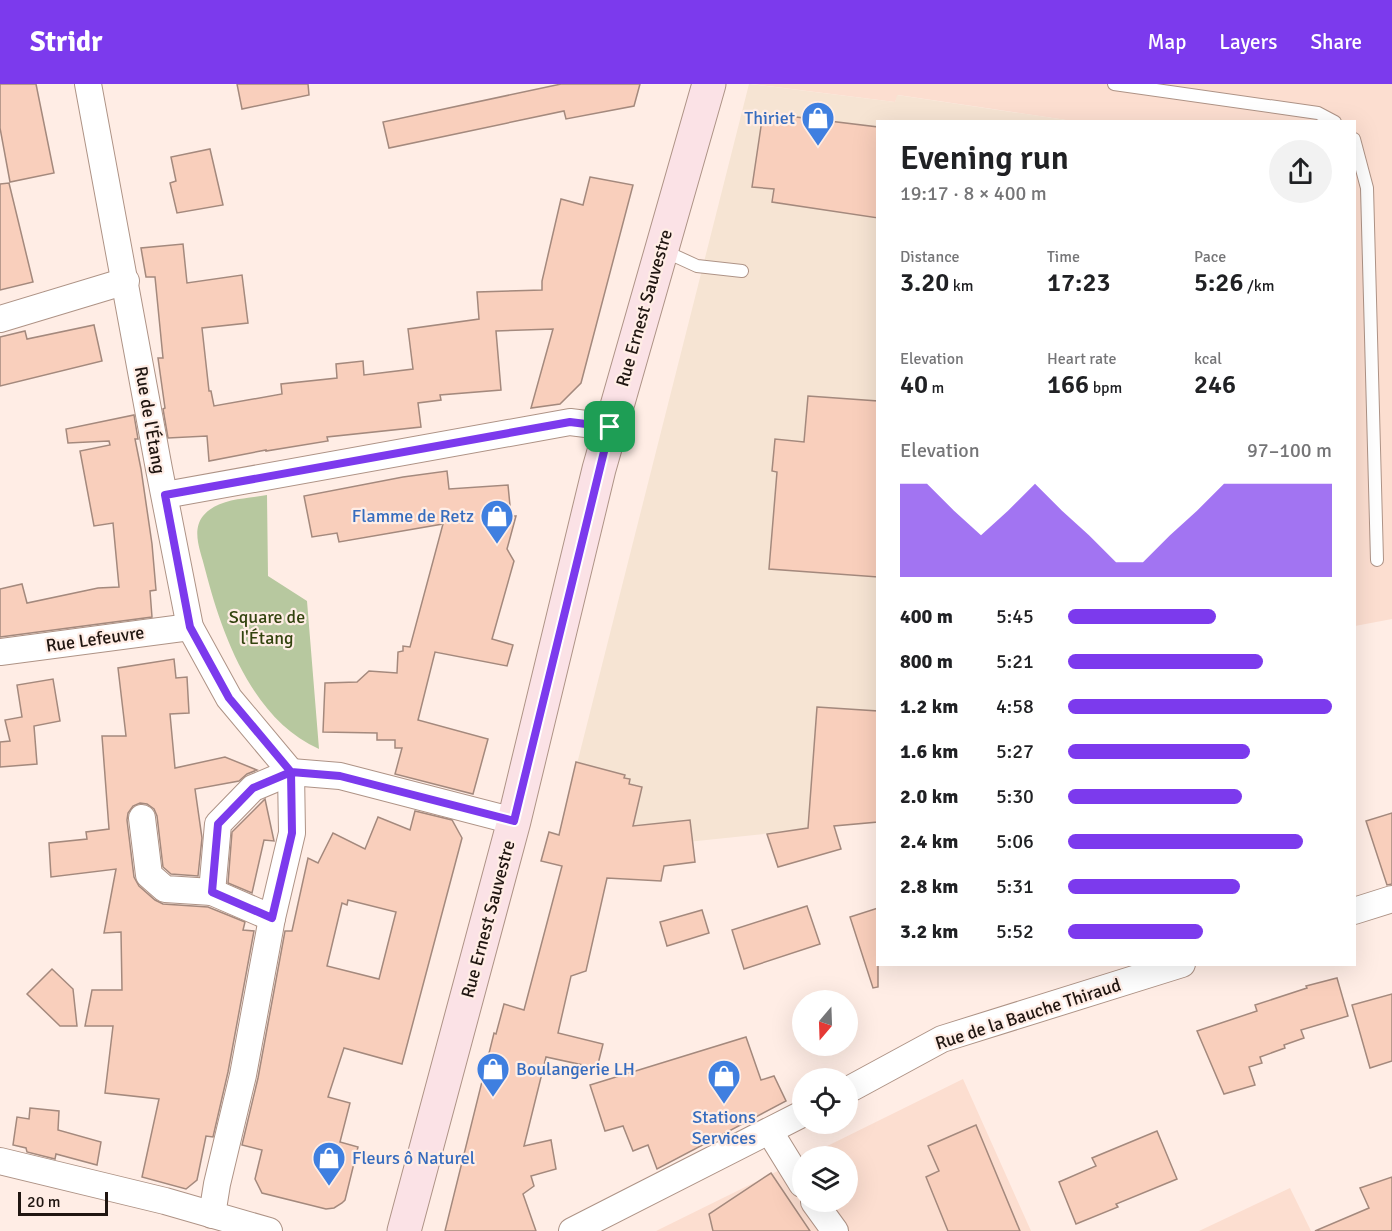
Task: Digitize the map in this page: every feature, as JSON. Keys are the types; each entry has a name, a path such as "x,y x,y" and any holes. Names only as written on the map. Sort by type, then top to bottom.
{"main road":[{"name":"Rue Ernest Sauvestre","path":"404,1231 514,821 610,427 709,84"}],"street":[{"name":"Rue de l'Étang","path":"88,84 190,627 229,698 291,772"},
{"path":"0,319 126,282"},
{"path":"165,495 570,422 610,427"},
{"name":"Rue Lefeuvre","path":"0,652 190,627"},
{"path":"212,892 218,824 253,788 291,772 340,776 514,821"},
{"path":"210,1223 243,1075 272,918 292,833 291,772"},
{"path":"142,818 149,875 165,889 212,892 272,918"},
{"path":"1356,910 1392,899"},
{"name":"Rue de la Bauche Thiraud","path":"858,1085 942,1039 1176,966"},
{"path":"572,1231 792,1119"},
{"path":"770,1131 792,1167"},
{"path":"0,1161 165,1201 210,1223 269,1231"},
{"path":"821,1212 835,1231"}],"lane":[{"path":"1114,84 1318,113 1331,120"},
{"path":"1356,147 1367,188 1377,560"},
{"path":"661,250 697,266 742,271"}],"shaded area":[{"path":"749,84 895,102 897,95 1066,120 876,120 876,822 611,850 559,835"},
{"path":"753,84 1392,84 1392,619 1356,626 1356,120 1066,120 898,95 895,102"},
{"path":"963,1079 1031,1231 656,1231 792,1164 792,1212 858,1212 858,1146 827,1146 852,1134 858,1134 858,1131"},
{"path":"1290,1188 1311,1231 1199,1231"}],"green space":[{"name":"Square de l'Étang","path":"267,495 268,576 307,601 319,749 296,735 275,718 243,672 221,621 198,542 199,522 209,510 224,502"}],"building":[{"path":"0,84 36,84 54,173 10,182 0,128"},
{"path":"237,84 308,84 309,95 242,109"},
{"path":"561,84 640,84 634,106 566,119 564,111 389,148 383,122"},
{"name":"Thiriet","path":"763,113 876,127 876,218 772,202 774,189 752,187"},
{"path":"210,149 223,205 177,213 170,183 176,181 171,157"},
{"path":"590,177 633,185 581,383 560,404 531,408 553,329 496,331 501,390 440,395 441,400 418,403 421,427 327,437 328,441 209,461 207,436 168,438 158,358 163,358 155,277 146,277 141,248 183,244 187,283 242,275 248,323 202,328 209,391 211,391 214,406 282,394 281,384 337,378 336,364 363,361 364,375 413,369 408,329 479,319 477,292 542,290 542,281 561,199 583,205"},
{"path":"9,183 33,282 0,290 0,184"},
{"path":"94,325 102,361 0,386 0,337 25,331 27,339"},
{"path":"808,396 876,401 876,577 769,569 777,472 772,471 775,439 804,442"},
{"path":"134,415 138,439 135,439 152,544 156,590 150,591 152,617 0,637 0,589 22,584 27,603 98,588 119,587 113,523 94,526 80,451 110,445 109,441 68,443 66,429"},
{"path":"447,471 449,489 508,485 511,516 516,516 507,549 514,561 492,639 513,645 507,666 435,652 418,720 488,739 473,794 395,774 402,748 395,748 395,740 377,740 377,733 323,732 325,683 357,682 369,671 397,673 398,652 403,651 403,646 410,647 443,524 339,542 337,533 312,537 304,496"},
{"path":"174,659 176,678 187,677 189,713 170,714 175,768 225,757 257,770 247,774 239,781 195,789 202,838 198,876 171,874 163,867 157,816 154,809 147,804 140,803 133,806 128,813 134,877 139,886 163,904 208,907 245,922 243,930 254,931 228,1072 213,1137 206,1136 197,1180 186,1189 142,1177 159,1099 105,1093 113,1026 85,1026 92,990 122,990 121,932 104,933 116,869 51,877 49,843 87,839 86,832 109,829 102,736 126,736 118,668"},
{"path":"53,679 60,721 34,726 37,764 0,767 0,742 10,741 5,720 22,717 17,685"},
{"path":"817,707 876,711 876,822 834,826 841,849 778,867 767,834 808,828"},
{"path":"576,762 625,775 624,778 630,779 629,784 642,787 633,826 690,820 695,862 664,866 661,881 607,878 586,971 571,976 558,1033 603,1044 597,1068 546,1057 524,1146 551,1140 556,1169 531,1176 534,1186 523,1194 536,1231 445,1231 494,1033 496,1034 504,1004 524,1010 562,866 541,861 549,832 559,835"},
{"path":"265,799 274,841 264,840 252,893 228,883 232,832"},
{"path":"415,811 452,820 462,838 402,1064 344,1048 328,1097 350,1103 340,1142 358,1147 345,1200 342,1203 334,1208 326,1209 262,1193 255,1179 262,1150 242,1145 258,1078 285,931 292,931 308,858 318,863 333,833 365,849 378,817 410,830","holes":["348,900 396,912 379,979 327,966 342,903 347,905"]},
{"path":"1392,813 1392,884 1387,885 1366,821"},
{"path":"807,906 820,944 744,969 732,930"},
{"path":"876,909 878,987 873,988 850,917"},
{"path":"702,910 709,933 667,946 660,922"},
{"path":"52,969 73,989 77,1026 60,1026 27,994"},
{"path":"1337,978 1348,1016 1301,1030 1304,1038 1260,1057 1262,1063 1249,1067 1255,1085 1224,1094 1197,1031 1257,1011 1255,1005 1307,988 1306,986"},
{"path":"1392,994 1392,1061 1370,1068 1352,1005"},
{"path":"746,1037 761,1080 774,1076 786,1101 657,1169 648,1145 633,1151 623,1126 605,1131 590,1085"},
{"path":"30,1108 59,1111 58,1130 101,1142 97,1165 56,1154 55,1159 27,1152 26,1148 13,1145 17,1117 29,1119"},
{"path":"976,1125 1020,1231 948,1231 926,1177 939,1171 928,1146"},
{"path":"1157,1131 1177,1179 1116,1204 1118,1207 1076,1224 1059,1182 1096,1166 1092,1158"},
{"path":"771,1173 792,1204 792,1212 797,1212 810,1231 713,1231 709,1214"},
{"path":"1392,1177 1392,1231 1315,1231 1369,1208 1360,1188"}],"place":[{"name":"Thiriet","path":"818,147"},
{"name":"Flamme de Retz","path":"497,545"},
{"name":"Boulangerie LH","path":"493,1098"},
{"name":"Stations Services","path":"724,1105"},
{"name":"Fleurs ô Naturel","path":"329,1187"}],"route":[{"path":"610,427 514,821 340,776 291,772 292,833 272,918 212,892 218,824 253,788 291,772 229,698 190,627 165,495 570,422 610,427"}]}
